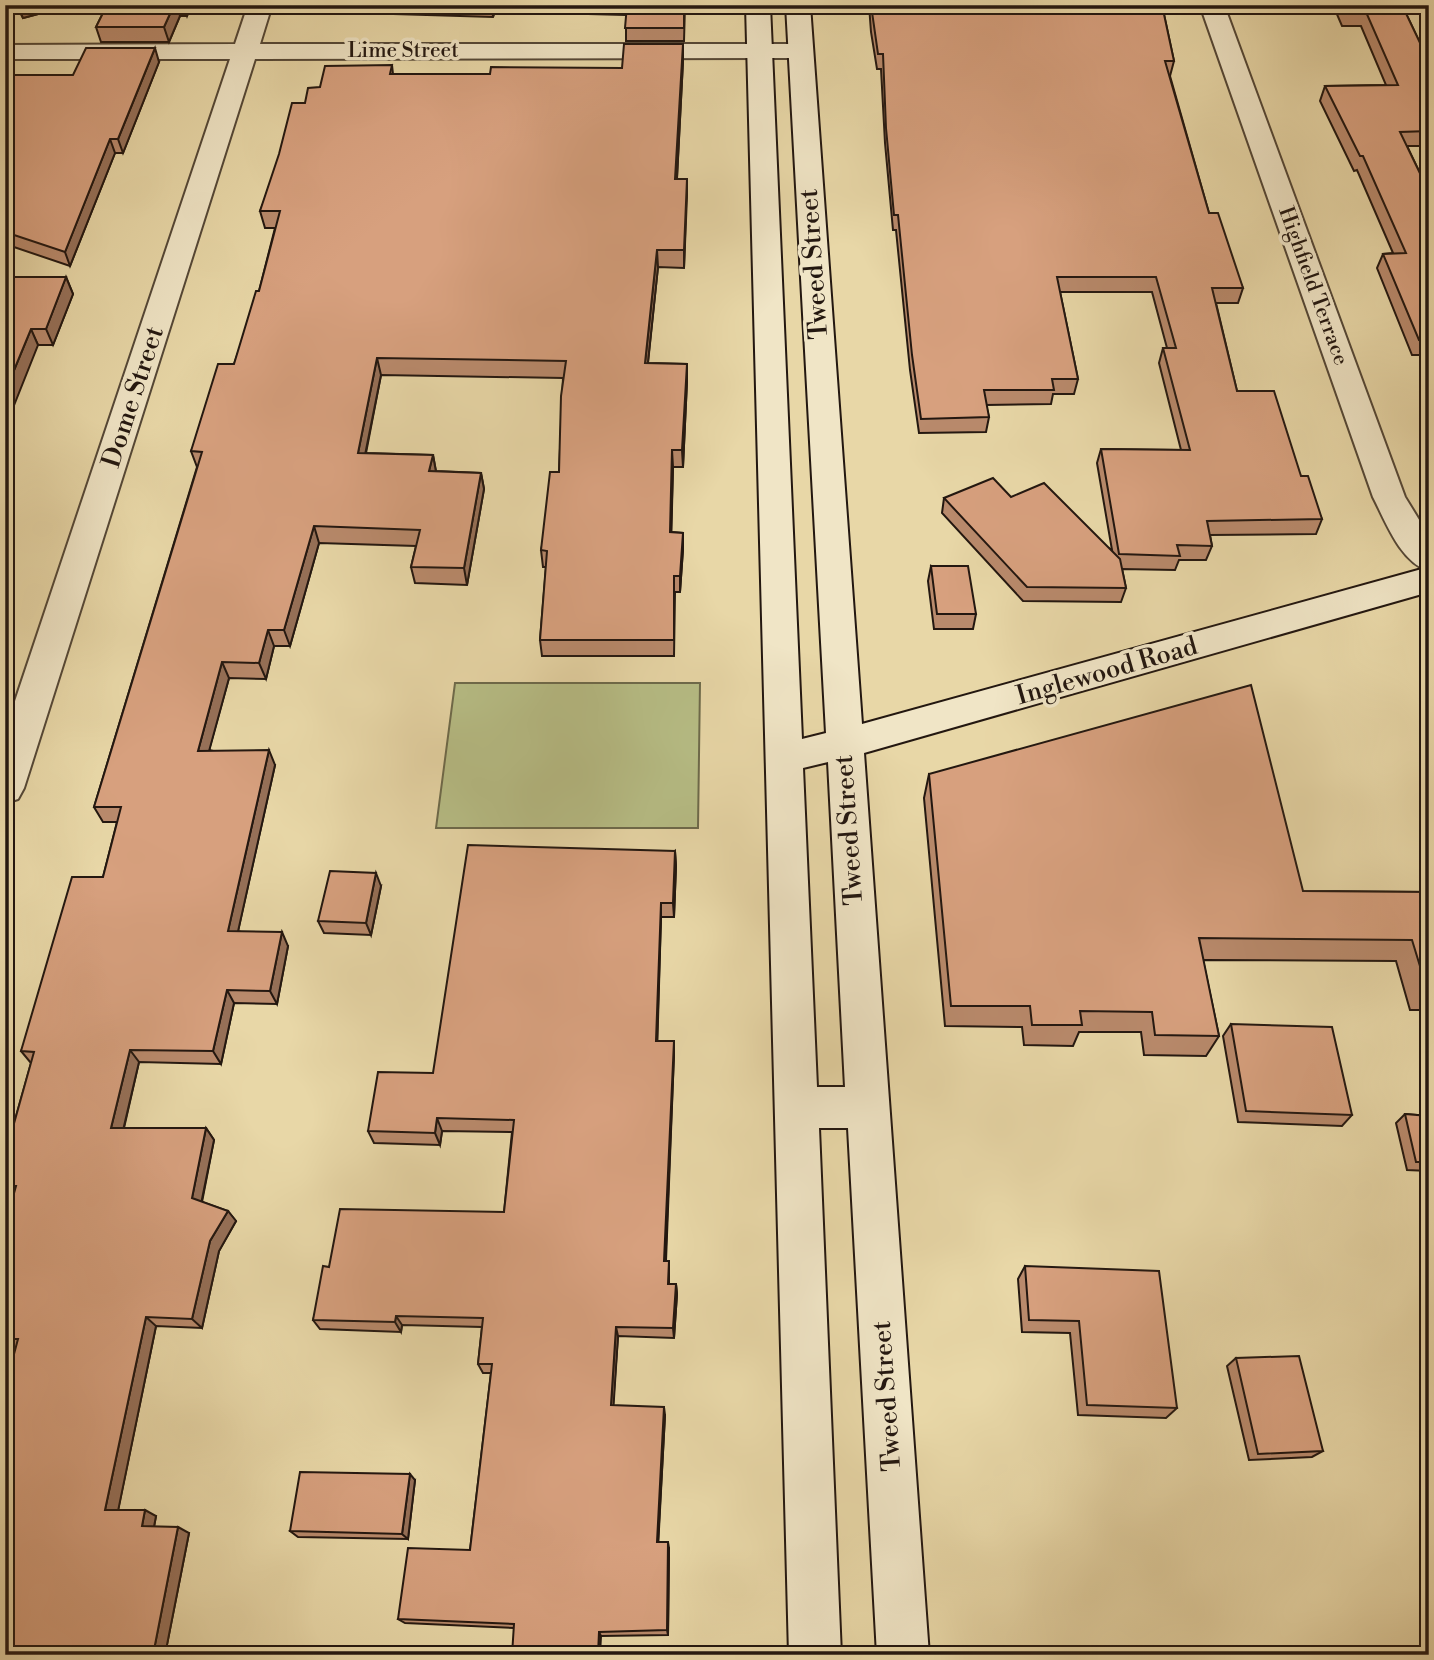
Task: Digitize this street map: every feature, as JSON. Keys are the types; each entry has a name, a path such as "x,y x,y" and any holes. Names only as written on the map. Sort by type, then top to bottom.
{"street":[{"name":"Dome Street","path":"5,788 260,5"},
{"name":"Tweed Street","path":"758,5 815,1655"},
{"name":"Tweed Street","path":"798,5 903,1655"},
{"name":"Highfield Terrace","path":"1212,5 1389,497 1409,535 1429,559"},
{"name":"Lime Street","path":"5,52 801,51"},
{"name":"Inglewood Road","path":"783,758 844,744 1429,579"},
{"path":"795,1108 869,1107"}],"green space":[{"path":"455,683 700,683 698,828 436,828"}],"building":[{"path":"107,5 174,5 164,27 96,27"},
{"path":"627,5 684,5 684,28 625,28"},
{"path":"871,5 1162,5 1174,61 1165,61 1209,213 1218,213 1243,288 1212,288 1237,391 1274,391 1301,476 1308,476 1322,519 1207,521 1212,546 1177,545 1180,556 1119,554 1101,449 1190,450 1163,348 1176,348 1156,277 1057,277 1078,379 1052,379 1054,390 984,390 989,417 921,419 898,215 894,215 883,54 878,54"},
{"path":"1344,5 1402,5 1421,45 1429,45 1429,131 1400,132 1429,192 1429,341 1419,340 1383,254 1406,253 1363,156 1360,156 1325,86 1398,85 1366,12 1347,11"},
{"path":"624,44 683,44 675,179 687,179 684,250 657,250 645,363 687,364 682,450 672,450 670,532 683,533 680,576 674,576 674,640 540,640 547,551 541,550 550,472 559,472 561,396 566,361 377,358 358,453 433,455 429,471 481,473 464,568 411,567 420,530 314,526 284,630 268,630 259,663 222,662 198,751 269,750 228,931 282,932 270,991 227,990 213,1051 130,1050 111,1128 206,1128 192,1198 228,1211 210,1241 192,1319 146,1317 105,1510 145,1510 142,1526 178,1527 153,1655 5,1655 5,1388 18,1339 5,1339 5,1226 16,1186 5,1186 5,1127 13,1127 34,1052 21,1051 72,877 103,877 121,807 94,807 202,452 191,451 218,364 234,364 256,291 259,291 280,211 260,211 292,103 305,103 308,88 320,87 325,66 392,65 390,74 490,74 491,67 622,68"},
{"path":"86,48 155,48 118,139 110,139 65,252 5,232 5,75 73,75"},
{"path":"5,277 66,277 46,329 31,329 5,392"},
{"path":"993,478 1011,497 1044,483 1120,559 1126,588 1027,587 944,498"},
{"path":"931,566 968,566 976,614 937,614"},
{"path":"1251,685 1303,891 1429,892 1429,989 1412,940 1199,938 1219,1036 1155,1035 1152,1012 1080,1011 1082,1025 1032,1025 1030,1006 951,1006 929,774"},
{"path":"468,845 675,851 673,903 661,903 656,1041 674,1041 664,1261 669,1261 668,1284 676,1284 673,1328 616,1327 611,1405 664,1407 657,1542 668,1542 667,1630 599,1632 598,1655 512,1655 514,1624 398,1619 408,1548 470,1550 492,1364 478,1364 483,1318 396,1316 395,1322 313,1320 323,1266 329,1267 340,1209 504,1212 514,1120 437,1118 435,1133 368,1131 378,1072 433,1073"},
{"path":"330,871 376,873 366,923 318,921"},
{"path":"1231,1024 1332,1027 1352,1115 1246,1111"},
{"path":"1405,1114 1429,1116 1429,1162 1416,1162"},
{"path":"1025,1266 1159,1271 1177,1408 1087,1405 1079,1321 1029,1320"},
{"path":"1299,1356 1323,1451 1258,1454 1236,1358"},
{"path":"300,1472 410,1474 402,1534 290,1531"}]}
